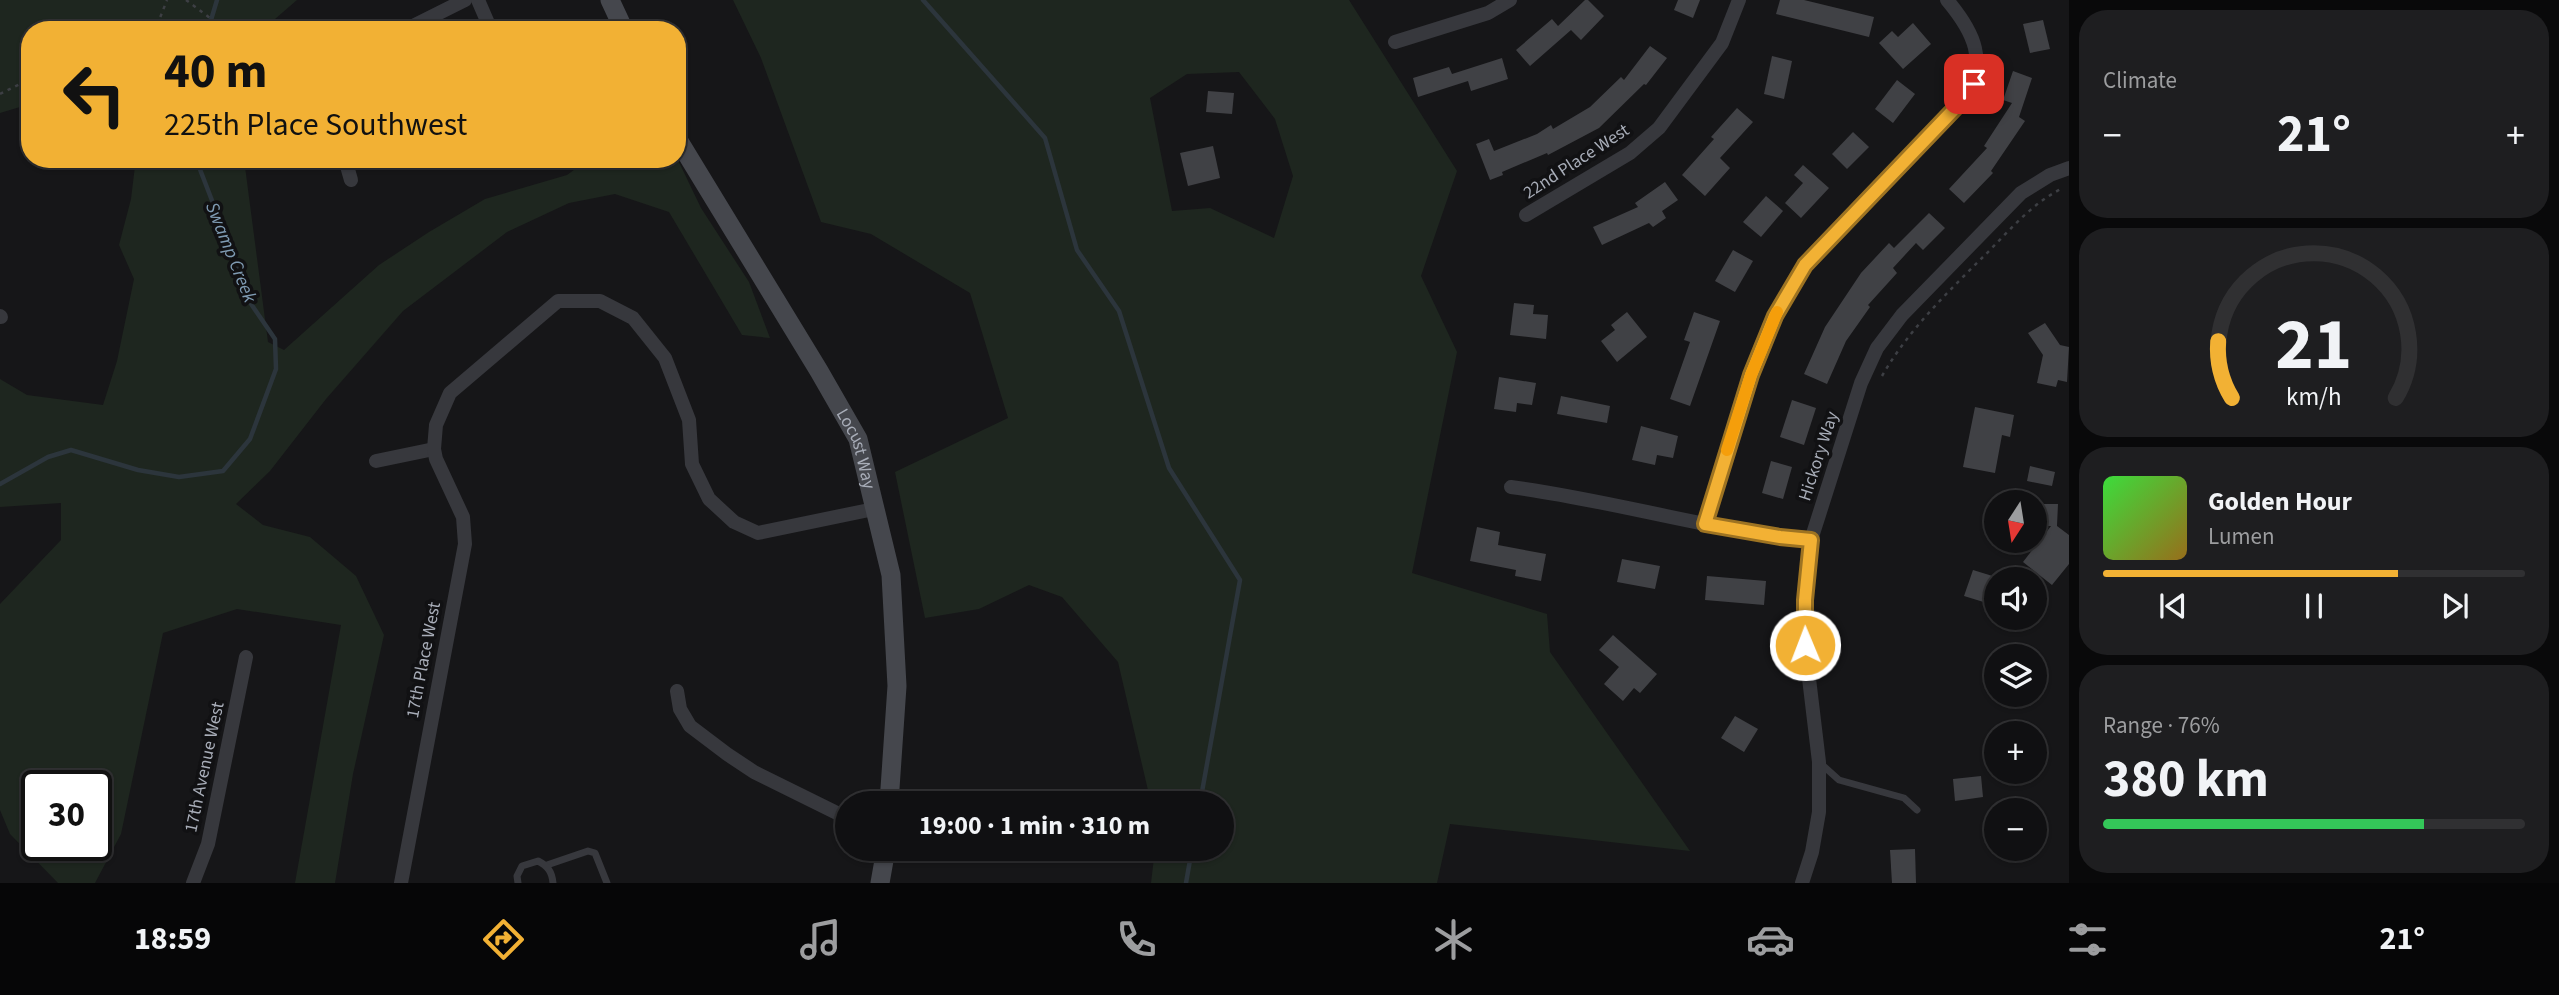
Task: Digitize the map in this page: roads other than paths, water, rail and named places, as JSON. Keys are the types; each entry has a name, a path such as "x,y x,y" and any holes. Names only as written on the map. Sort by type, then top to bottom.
{"main road":[{"path":"610,0 620,21"},
{"name":"Locust Way","path":"686,153 858,439 891,575 897,686 890,791"},
{"path":"880,883 884,861"}],"street":[{"path":"423,21 465,0"},
{"path":"478,0 487,21"},
{"path":"1395,42 1488,13 1510,0"},
{"name":"22nd Place West","path":"1526,215 1630,153 1659,128 1722,43 1739,0"},
{"path":"1705,524 1751,375 1775,316 1805,265 1963,100 1974,84 1976,57 1972,34 1947,0"},
{"path":"348,168 351,180"},
{"name":"Hickory Way","path":"1802,883 1812,852 1819,812 1819,762 1805,645 1805,600 1811,540 1861,383 1877,348 1902,315 2021,193 2050,175 2069,168"},
{"path":"376,461 434,449 436,425 450,393 558,301 600,301 633,318 665,358 689,419 692,464 709,499 734,522 758,533 874,509"},
{"name":"17th Place West","path":"401,883 465,544 463,517 454,493 440,470 434,449"},
{"path":"1511,487 1566,494 1705,524 1811,540"},
{"name":"17th Avenue West","path":"193,883 208,844 246,657"},
{"path":"677,691 680,709 690,726 754,772 835,812"}],"lane":[{"path":"1819,762 1839,780 1904,798 1917,810"},
{"path":"547,865 588,851 595,853 607,883"},
{"path":"518,883 517,876 522,866 538,861 547,865 553,875 553,883"}],"waterway":[{"name":"Swamp Creek","path":"211,21 217,0"},
{"path":"923,0 1045,138 1077,250 1119,311 1169,468 1240,580 1202,791"},
{"name":"Swamp Creek","path":"0,484 48,457 71,450 138,470 179,477 223,471 250,439 276,369 275,339 247,298 199,168"},
{"path":"1186,883 1190,861"}]}
